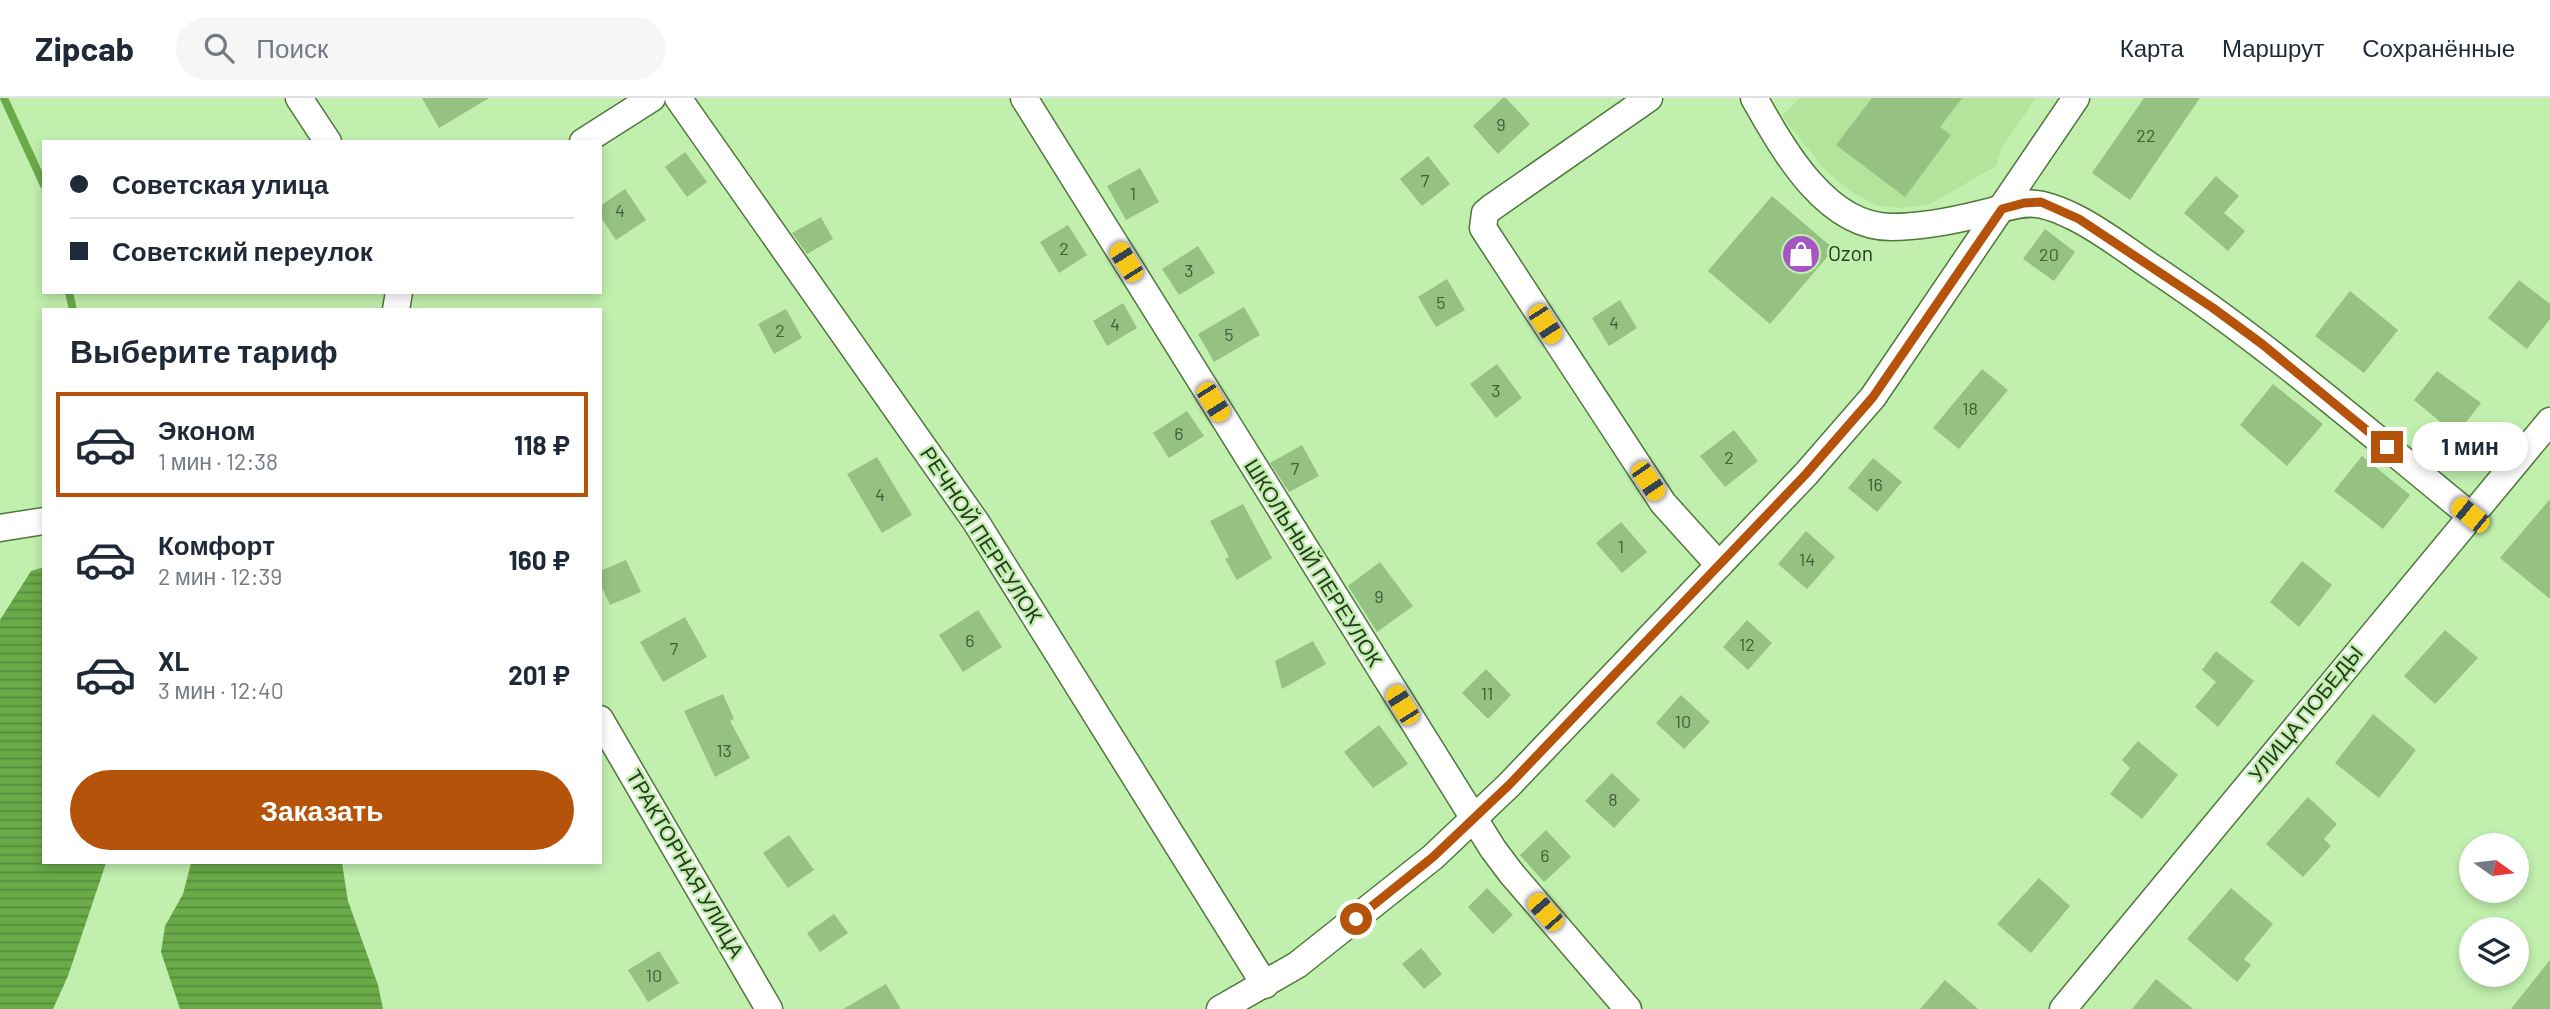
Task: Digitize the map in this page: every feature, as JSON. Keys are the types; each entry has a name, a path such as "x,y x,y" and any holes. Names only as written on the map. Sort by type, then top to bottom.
{"street":[{"path":"299,98 327,140"},
{"path":"586,140 652,98"},
{"name":"РЕЧНОЙ ПЕРЕУЛОК","path":"678,98 976,522 1265,985"},
{"name":"ШКОЛЬНЫЙ ПЕРЕУЛОК","path":"1024,98 1474,819 1511,873 1629,1009"},
{"path":"1649,98 1491,208 1485,213 1483,228 1663,503 1719,565"},
{"path":"1754,98 1801,173 1824,199 1866,223 1889,227 1955,220 2024,203 2041,202 2079,219 2252,337 2470,515"},
{"path":"1220,1009 1265,985 1308,957 1433,857 1509,785 1806,474 1873,397 2076,98"},
{"name":"УЛИЦА ПОБЕДЫ","path":"2063,1009 2550,421"},
{"path":"0,528 42,521"},
{"name":"ТРАКТОРНАЯ УЛИЦА","path":"602,722 769,1009"}],"shaded area":[{"path":"1800,98 2036,98 2002,147 1996,166 1930,204 1902,208 1876,205 1850,191 1825,170 1782,116"},
{"path":"42,568 42,864 106,864 68,976 53,1009 0,1009 0,620 31,571"},
{"path":"191,864 342,864 348,901 378,985 383,1009 180,1009 161,952 165,926 183,894"}],"building":[{"path":"422,98 489,98 439,128"},
{"path":"1503,98 1530,124 1498,154 1473,126"},
{"path":"1872,98 1962,98 1940,127 1951,135 1905,197 1836,145"},
{"path":"2144,98 2200,98 2130,200 2092,173"},
{"path":"685,152 707,182 687,197 665,167"},
{"path":"1428,156 1450,184 1422,206 1400,179"},
{"path":"1140,168 1159,202 1126,220 1107,186"},
{"path":"2216,176 2239,196 2224,213 2245,231 2228,251 2184,213"},
{"path":"625,189 646,220 616,240 602,219 602,205"},
{"path":"1772,196 1834,249 1770,324 1708,271"},
{"path":"821,217 833,239 807,254 792,233"},
{"path":"1068,225 1087,255 1059,273 1040,242"},
{"path":"2045,229 2075,252 2054,281 2023,259"},
{"path":"1198,246 1215,273 1179,295 1162,269"},
{"path":"1447,279 1465,310 1436,327 1418,297"},
{"path":"2519,280 2550,304 2550,319 2527,349 2488,318"},
{"path":"2350,291 2398,330 2364,373 2315,336"},
{"path":"1620,300 1637,328 1609,346 1592,318"},
{"path":"1123,303 1137,328 1107,346 1093,321"},
{"path":"1244,307 1260,335 1214,362 1198,334"},
{"path":"786,309 802,338 774,354 758,324"},
{"path":"1497,364 1522,398 1496,418 1470,384"},
{"path":"1982,369 2008,390 1959,449 1933,428"},
{"path":"2437,371 2481,403 2456,435 2414,400"},
{"path":"2273,384 2323,424 2287,466 2240,425"},
{"path":"1187,411 1204,436 1169,458 1153,433"},
{"path":"1734,430 1758,461 1725,487 1700,456"},
{"path":"1302,445 1319,476 1289,492 1270,463"},
{"path":"2362,456 2410,495 2383,529 2334,491"},
{"path":"877,457 912,515 882,533 847,474"},
{"path":"1873,458 1902,482 1877,512 1848,488"},
{"path":"2550,499 2550,599 2500,558"},
{"path":"1243,504 1272,558 1237,580 1225,559 1229,557 1210,521"},
{"path":"1621,522 1647,552 1622,573 1596,543"},
{"path":"1806,531 1835,557 1807,589 1778,564"},
{"path":"626,560 641,592 610,605 602,587 602,570"},
{"path":"2302,561 2332,585 2299,627 2270,602"},
{"path":"1380,562 1413,606 1377,632 1348,586"},
{"path":"978,610 1002,647 963,672 939,635"},
{"path":"685,617 707,657 663,682 640,642"},
{"path":"1747,620 1772,643 1748,670 1723,647"},
{"path":"2445,630 2478,658 2435,704 2404,676"},
{"path":"1313,641 1326,664 1282,689 1275,661"},
{"path":"2216,651 2254,681 2218,727 2195,707 2216,682 2202,670"},
{"path":"1486,669 1511,695 1488,719 1462,693"},
{"path":"723,694 734,719 730,721 750,758 715,777 684,711"},
{"path":"1681,695 1710,722 1684,749 1656,723"},
{"path":"2373,714 2416,750 2379,798 2335,763"},
{"path":"1379,725 1408,764 1373,788 1344,752"},
{"path":"2138,741 2178,775 2142,819 2110,794 2130,768 2122,760"},
{"path":"1612,773 1640,800 1614,828 1585,801"},
{"path":"2308,797 2337,824 2324,839 2331,846 2303,877 2266,844"},
{"path":"1546,830 1571,857 1544,882 1520,855"},
{"path":"789,835 814,870 788,888 763,853"},
{"path":"2039,878 2070,906 2031,953 1997,924"},
{"path":"1487,888 1513,915 1493,934 1468,907"},
{"path":"2231,888 2273,924 2244,959 2251,965 2237,982 2187,939"},
{"path":"834,914 848,933 820,952 807,933"},
{"path":"1421,948 1442,974 1424,989 1402,964"},
{"path":"659,951 679,983 648,1002 628,970"},
{"path":"2550,960 2550,1009 2511,1009"},
{"path":"2156,979 2193,1009 2132,1009"},
{"path":"1945,980 1978,1009 1920,1009"},
{"path":"886,984 901,1009 843,1009"}],"waterway":[{"path":"4,98 42,181"},
{"path":"69,294 73,308"}],"place":[{"name":"Ozon","path":"1801,254"}],"route":[{"path":"1356,919 1433,857 1509,785 1806,474 1873,397 2002,209 2041,202 2079,219 2262,344 2387,447"}]}
